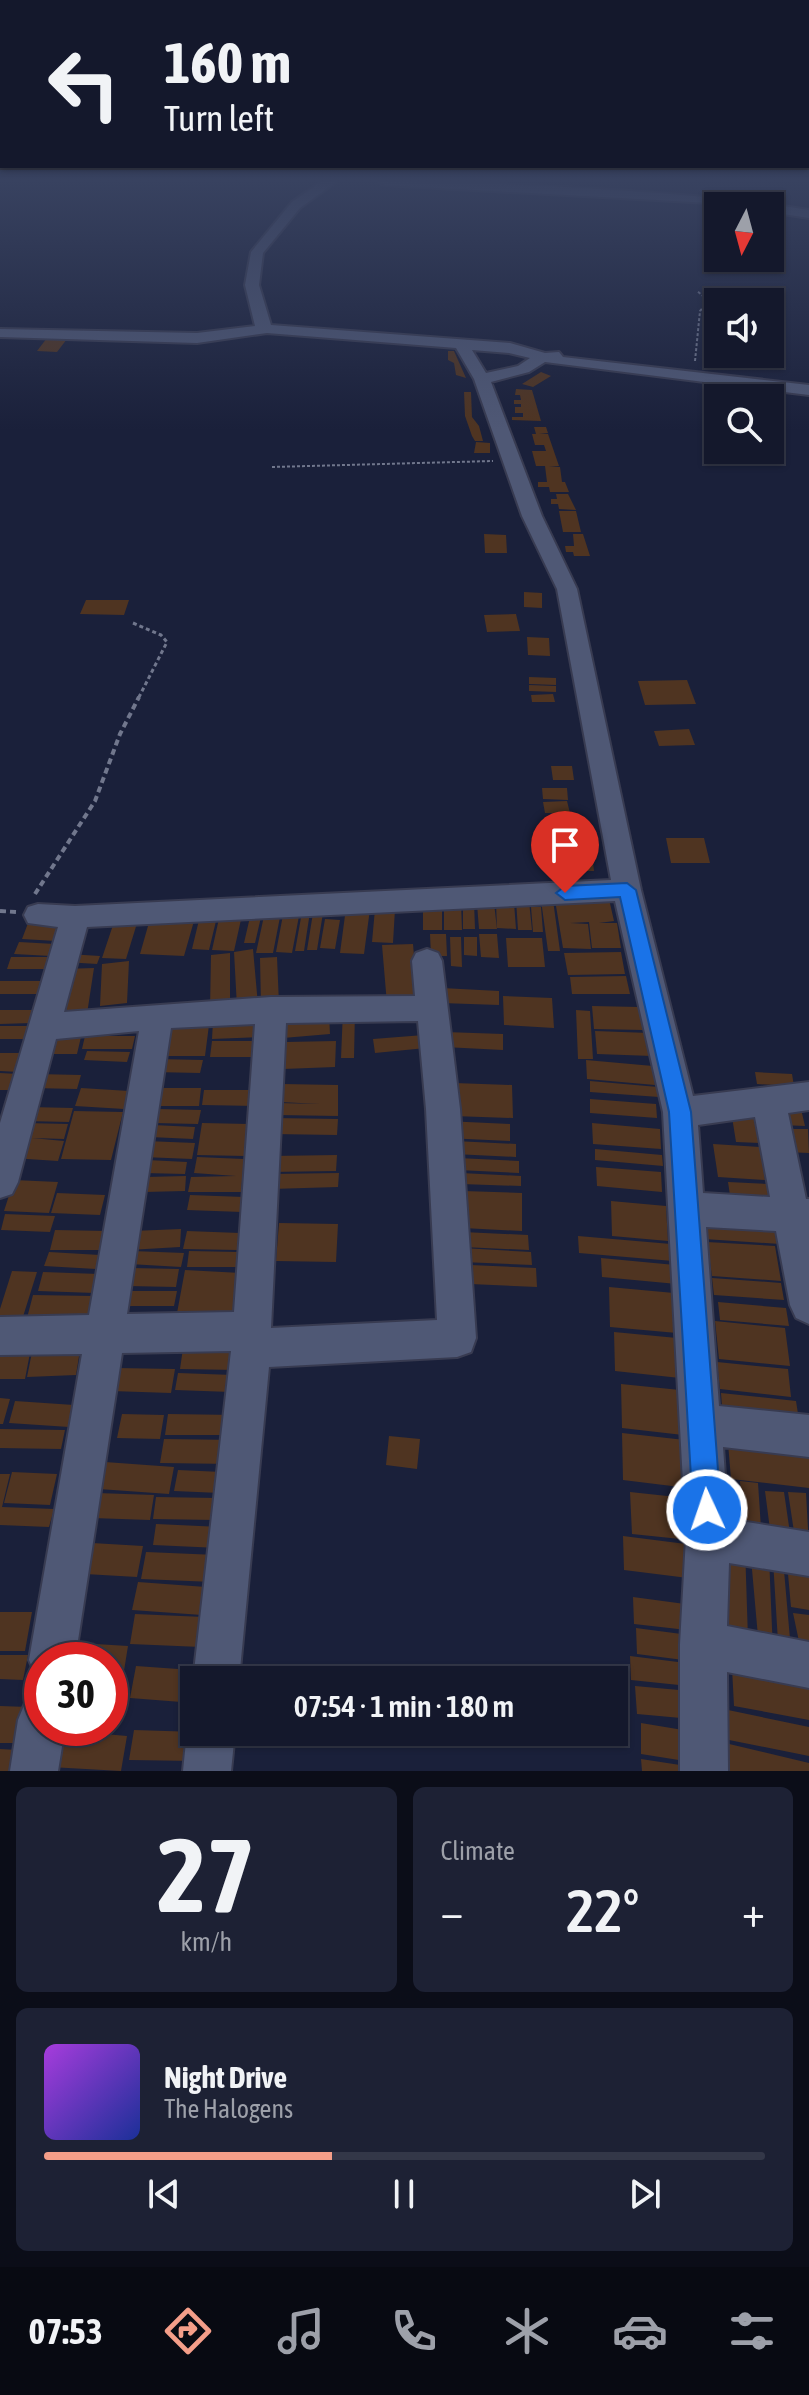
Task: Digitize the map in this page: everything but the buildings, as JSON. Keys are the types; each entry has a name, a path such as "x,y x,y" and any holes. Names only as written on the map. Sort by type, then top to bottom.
{"street":[{"path":"255,265 252,285 262,325 267,329"},
{"path":"0,333 197,338 267,329 510,348 541,358 695,371 765,384 789,378"},
{"path":"461,344 482,379 532,516 567,589 627,890 680,1112 708,1538 703,1644 704,1771"},
{"path":"482,379 523,369 541,358 575,353 661,362 695,371"},
{"path":"726,376 809,380"},
{"path":"784,387 809,390"},
{"path":"34,908 75,917 627,890"},
{"path":"0,1182 75,917"},
{"path":"0,1336 104,1333 251,1339 457,1338 443,1109 427,961"},
{"path":"44,1027 157,1016 271,1010 432,1008"},
{"path":"217,1666 251,1339 271,1010"},
{"path":"55,1642 157,1016"},
{"path":"680,1112 809,1096"},
{"path":"769,1101 801,1216 809,1305"},
{"path":"685,1209 801,1216"},
{"path":"702,1424 809,1436"},
{"path":"708,1538 809,1554"},
{"path":"703,1644 809,1665"},
{"path":"34,1771 38,1746"},
{"path":"207,1771 210,1746"}],"path":[{"path":"695,371 700,311 709,301 697,291"},
{"path":"272,467 511,460"},
{"path":"34,908 95,801 120,734 167,642 161,635 133,623"}],"route":[{"path":"565,893 627,890 680,1112 707,1510"}]}
